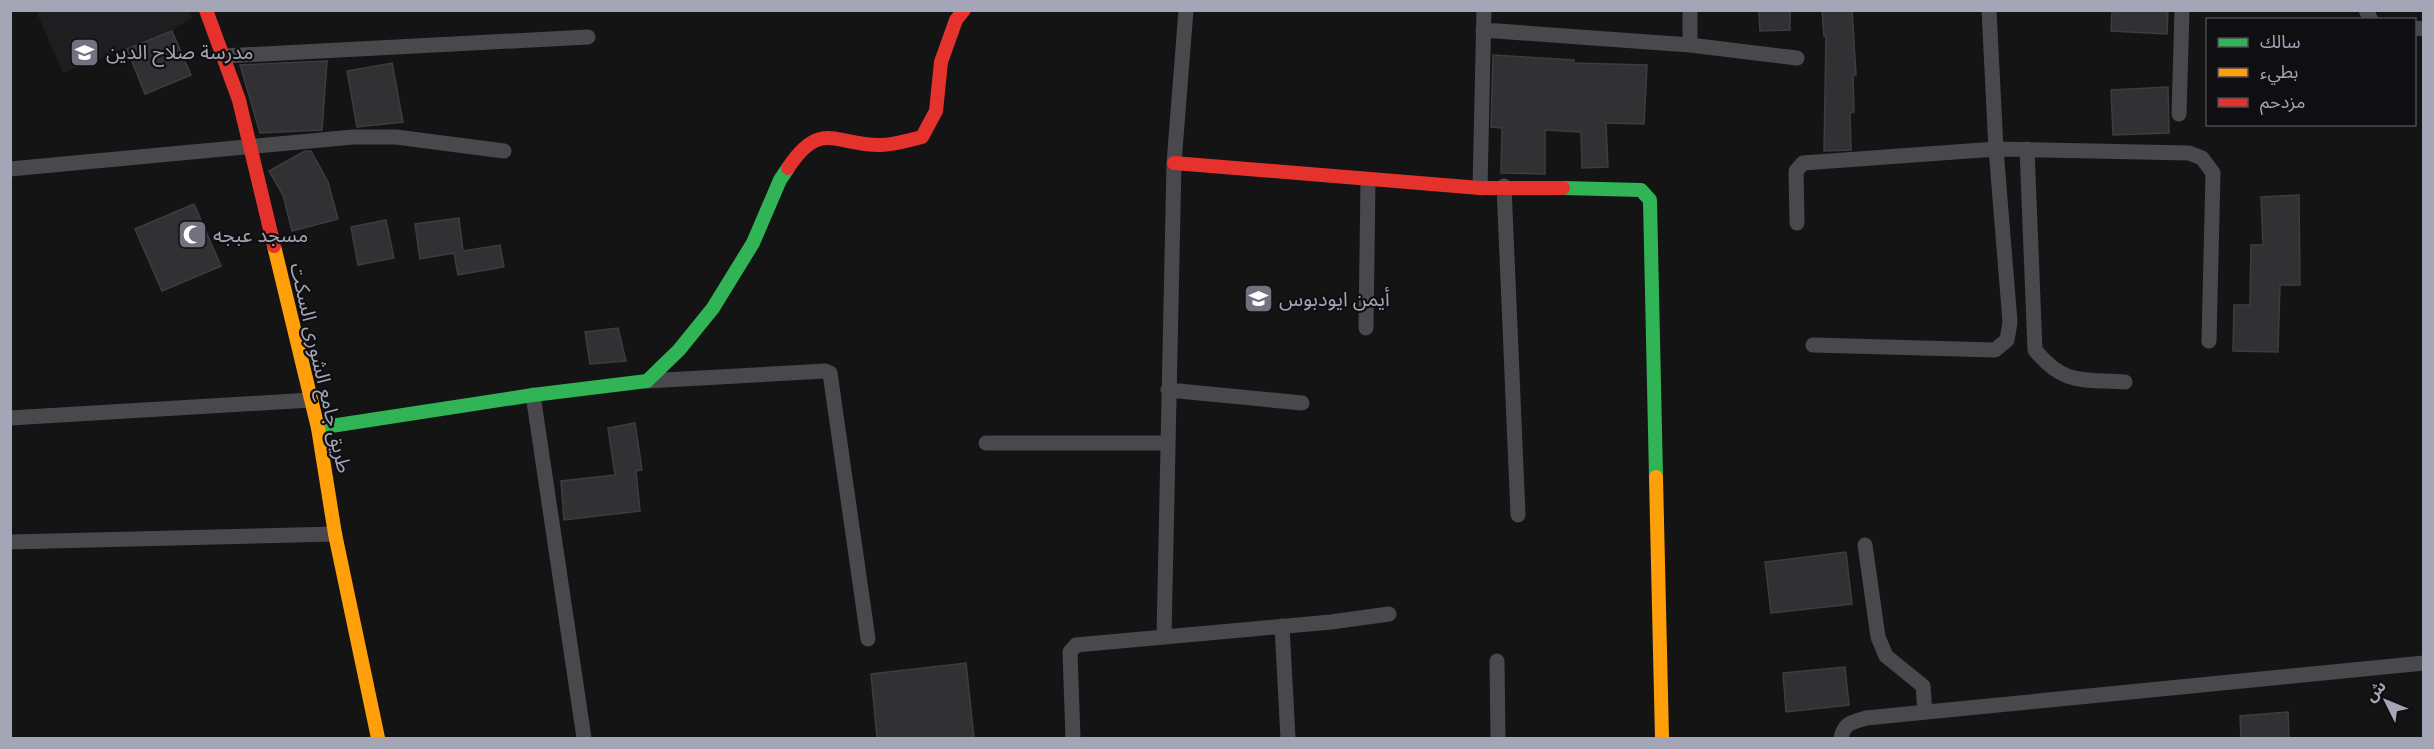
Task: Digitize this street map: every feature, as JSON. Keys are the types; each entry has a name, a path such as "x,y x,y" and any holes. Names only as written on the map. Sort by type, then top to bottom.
{"street":[{"name":"طريق جامع الشورى السكت","path":"206,10 224,56 251,148 318,428 335,534 378,738"},
{"path":"647,381 679,350 713,308 753,243 780,180 800,150 825,135 881,145 922,137 936,111 941,62 956,20 964,10"},
{"path":"1164,636 1174,163 1186,10"},
{"path":"1480,188 1484,10"},
{"path":"1690,10 1690,45"},
{"path":"1813,345 1995,350 2007,340 2010,322 1996,149 1989,10"},
{"path":"2179,114 2182,10"},
{"path":"1483,30 1690,45 1797,58"},
{"path":"224,56 588,36"},
{"path":"10,169 353,137 396,137 504,151"},
{"path":"1797,223 1796,171 1803,163 1996,149 2189,153 2202,159 2213,173 2209,341"},
{"path":"2027,149 2035,350 2058,374 2071,378 2125,382"},
{"path":"1174,163 1480,188 1504,186 1641,190 1650,200 1662,738"},
{"path":"1366,328 1368,180"},
{"path":"1504,186 1518,515"},
{"path":"318,428 533,395 647,381 825,371 830,374 868,639"},
{"path":"1168,390 1302,403"},
{"path":"533,395 584,738"},
{"path":"10,418 311,400"},
{"path":"986,443 1167,443"},
{"path":"10,542 335,534"},
{"path":"1865,545 1878,637 1886,656 1923,686 1925,712"},
{"path":"1073,738 1070,652 1076,645 1389,614"},
{"path":"1282,626 1288,738"},
{"path":"1497,661 1498,738"},
{"path":"1841,738 1843,728 1849,723 1866,718 2424,663"}],"shaded area":[{"name":"مدرسة صلاح الدين","path":"189,10 192,17 172,31 63,73 36,11"}],"building":[{"path":"1759,10 1790,10 1790,30 1760,31"},
{"path":"1822,10 1852,10 1856,75 1853,75 1854,112 1850,113 1851,150 1824,151 1826,36 1824,36"},
{"path":"2112,10 2168,10 2167,34 2111,31"},
{"path":"172,31 191,75 145,94 127,49"},
{"path":"1493,55 1574,60 1574,63 1647,65 1644,124 1606,123 1608,167 1582,168 1581,132 1545,130 1545,174 1501,173 1502,128 1491,127"},
{"path":"327,61 322,130 260,133 240,65"},
{"path":"392,63 403,122 357,127 347,71"},
{"path":"2168,87 2169,133 2113,135 2111,90"},
{"path":"305,151 311,151 328,182 338,219 292,231 283,195 269,171"},
{"path":"2299,195 2300,285 2280,285 2278,352 2233,351 2234,305 2250,305 2251,245 2263,245 2261,197"},
{"path":"194,204 221,266 162,291 135,229"},
{"path":"459,218 463,251 500,245 504,267 458,275 454,253 420,259 415,224"},
{"path":"386,220 394,258 358,265 351,227"},
{"path":"618,328 626,361 590,364 585,332"},
{"path":"635,423 642,470 636,471 640,511 564,520 561,481 615,475 608,428"},
{"path":"1846,552 1852,604 1771,613 1765,562"},
{"path":"966,663 974,738 877,738 871,674"},
{"path":"1845,667 1849,705 1786,712 1783,673"},
{"path":"2288,712 2289,738 2241,738 2240,716"}],"traffic: fast":[{"path":"318,428 533,395 647,381 679,350 713,308 753,243 780,180 788,168"},
{"path":"1563,188 1641,190 1650,200 1656,477"}],"traffic: slow":[{"path":"274,246 318,428 335,534 378,738"},
{"path":"1656,477 1662,738"}],"traffic: jam":[{"path":"206,10 239,100 274,246"},
{"path":"788,168 810,143 820,139 830,138 881,145 922,137 936,111 941,62 956,20 964,10"},
{"path":"1174,163 1480,188 1563,188"}],"place":[{"name":"مدرسة صلاح الدين","path":"85,52"},
{"name":"مسجد عبجه","path":"192,235"},
{"name":"أيمن ايودبوس","path":"1258,299"}]}
